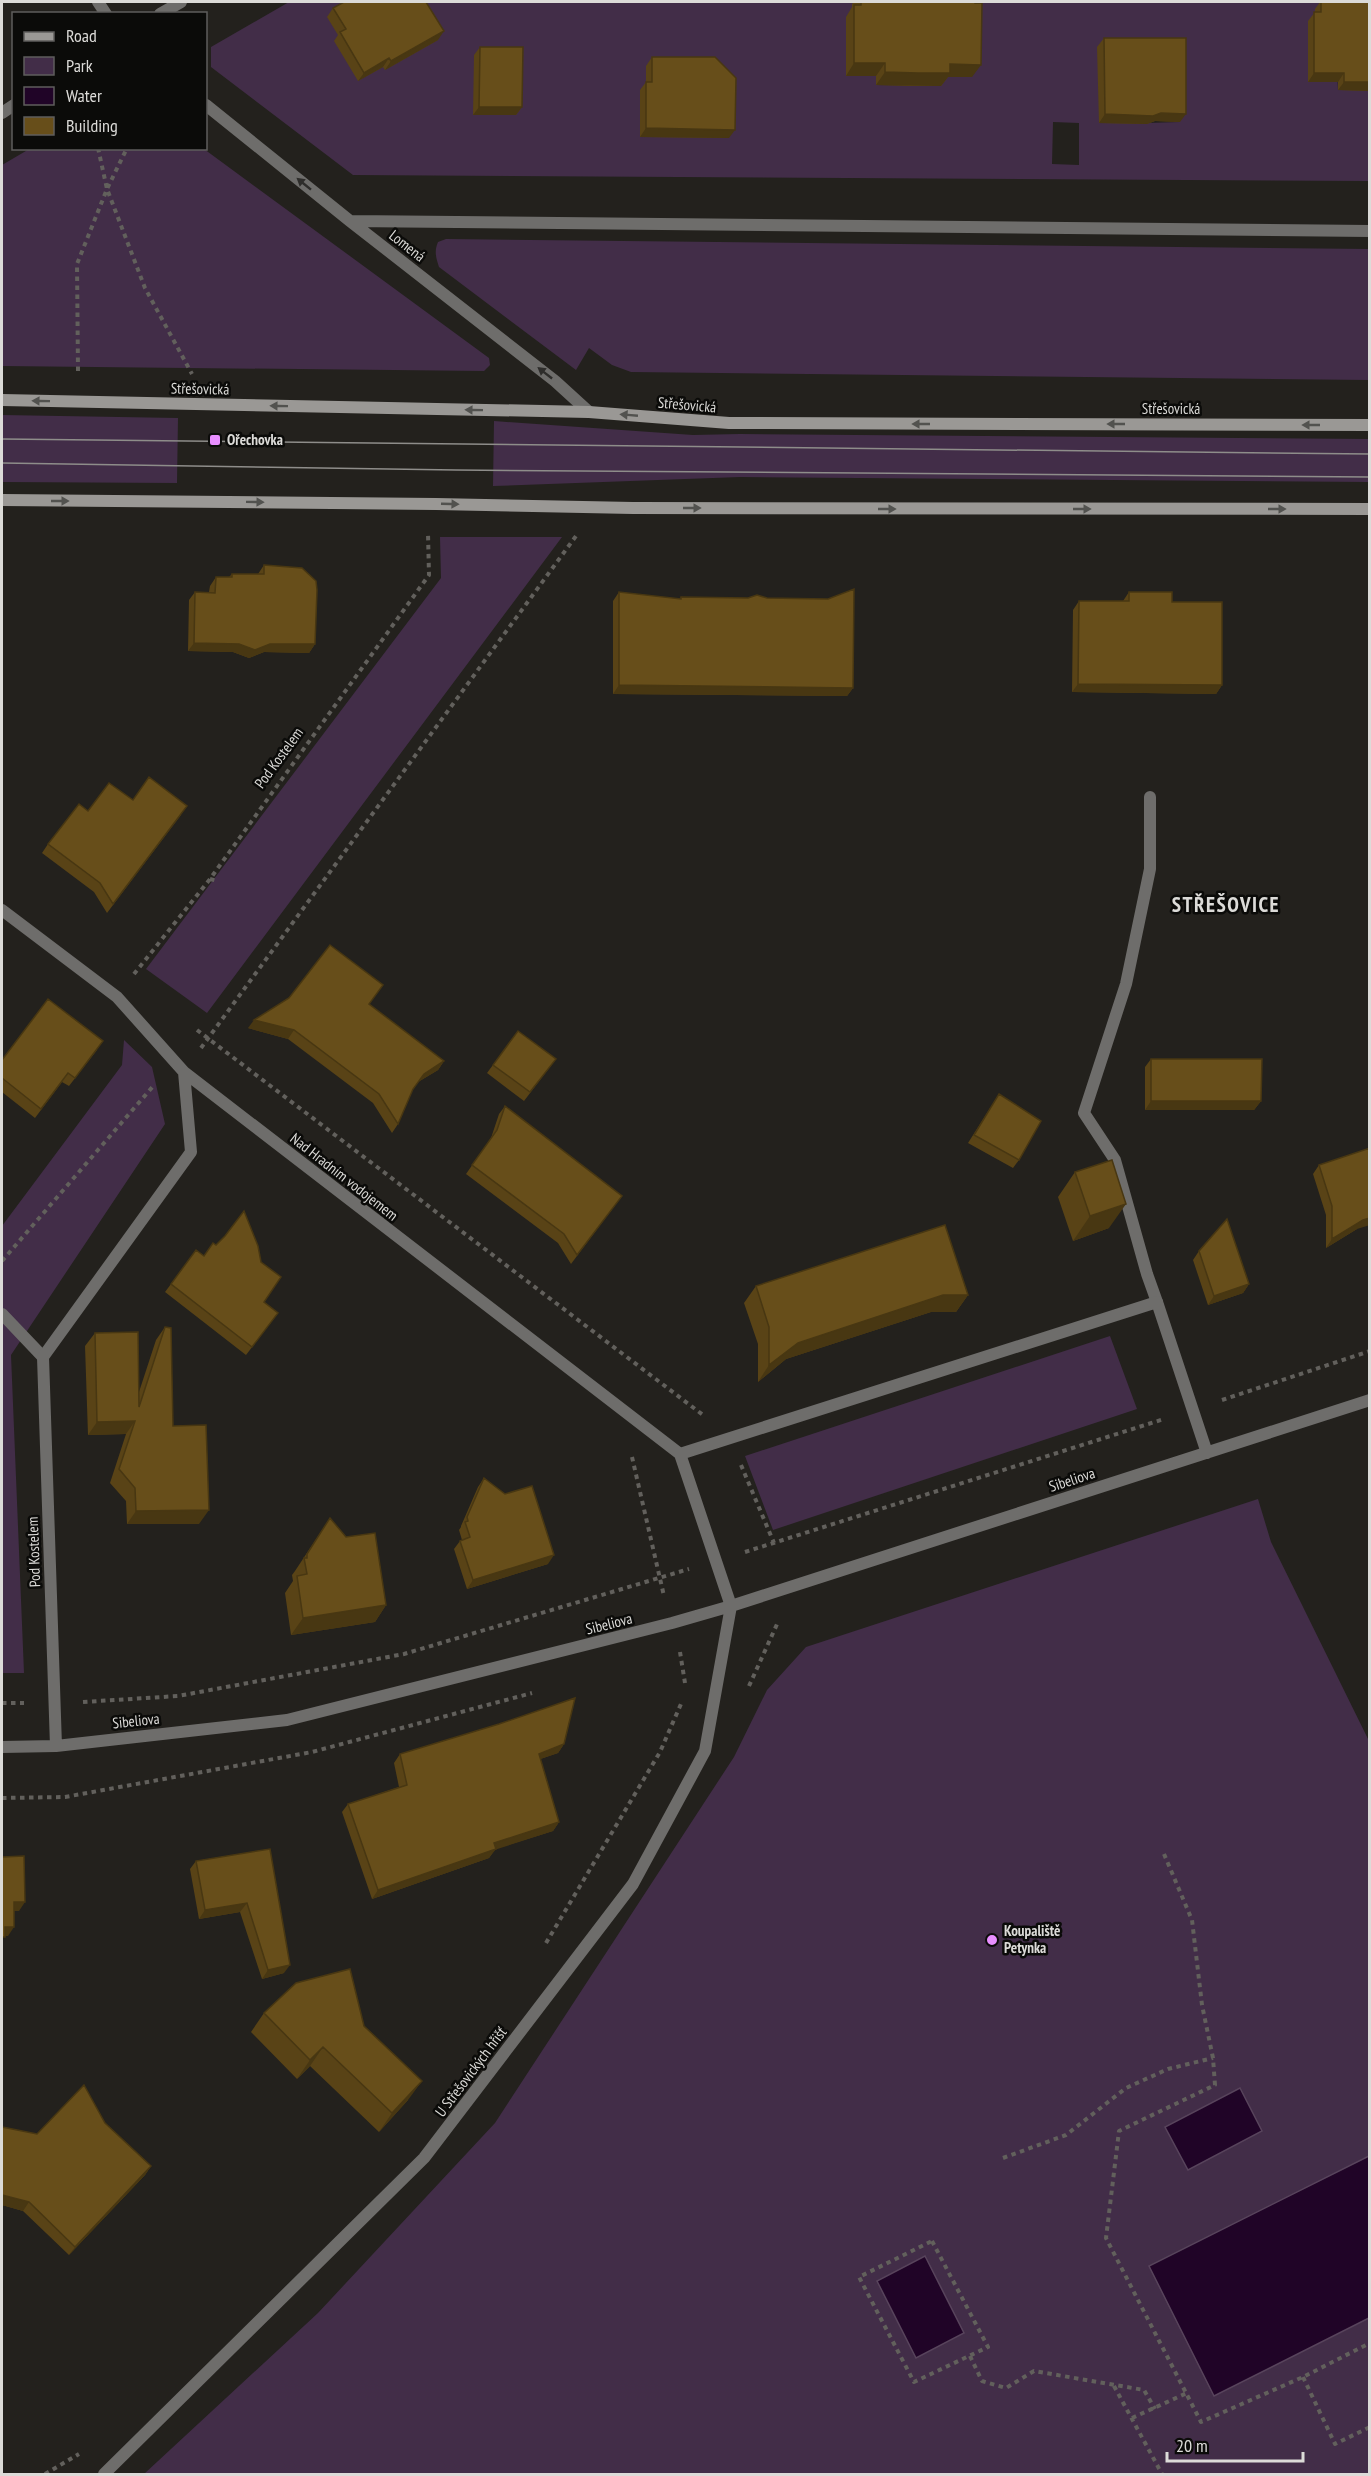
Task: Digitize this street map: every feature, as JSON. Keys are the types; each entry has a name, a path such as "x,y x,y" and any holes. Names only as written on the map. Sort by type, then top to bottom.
{"street":[{"path":"164,12 181,2"},
{"name":"Lomená","path":"207,106 555,381 589,412"},
{"path":"350,221 1370,231"},
{"name":"Střešovická","path":"2,400 589,412 729,423 1370,425"},
{"path":"2,500 633,508 1370,509"},
{"path":"1150,797 1150,869 1126,984 1084,1113 1115,1160 1147,1274 1207,1453"},
{"name":"Nad Hradním vodojemem","path":"2,910 117,997 184,1072 680,1454"},
{"path":"2,1314 43,1357 191,1152 184,1072"},
{"path":"731,1606 680,1454 1157,1302"},
{"name":"Pod Kostelem","path":"43,1357 56,1746"},
{"name":"Sibeliova","path":"2,1747 56,1746 287,1720 731,1606 1370,1400"},
{"name":"U Střešovických hřišť","path":"104,2475 424,2158 633,1884 705,1751 731,1606"}],"path":[{"path":"99,150 107,189 145,288 194,378"},
{"path":"78,378 77,264 107,189 126,150"},
{"name":"Pod Kostelem","path":"117,997 210,879 429,575 428,523"},
{"path":"184,1072 577,536"},
{"path":"210,879 218,881"},
{"path":"197,1030 730,1438 774,1543"},
{"path":"2,1261 162,1076"},
{"path":"679,1649 686,1692"},
{"path":"545,1946 660,1752 682,1702"},
{"path":"1164,1854 1192,1920 1202,2005 1213,2058 1215,2085 1119,2131 1106,2238 1201,2422 1303,2377 1370,2343"},
{"path":"1003,2158 1066,2135 1126,2088 1168,2069 1213,2058"},
{"path":"932,2241 988,2347 970,2356 914,2382 859,2277 932,2241"},
{"path":"970,2356 982,2381 1005,2388 1034,2371 1144,2390 1155,2409"},
{"path":"1303,2377 1335,2444 1370,2427"},
{"path":"1114,2386 1162,2475"},
{"path":"1132,2418 1188,2393"},
{"path":"45,2475 80,2453"}],"green space":[{"path":"289,2 353,2 385,69 415,2 859,2 852,17 846,76 876,76 877,85 941,86 941,77 972,77 961,2 1333,2 1338,90 1369,90 1369,181 353,175 211,67 211,47","holes":["1179,47 1180,122 1147,123","1053,122 1079,123 1079,165 1052,164"]},
{"path":"28,150 205,150 489,358 490,365 484,371 2,366 2,165"},
{"path":"446,239 1369,249 1369,380 631,372 612,365 589,348 576,370 439,267 436,254 437,245 438,242"},
{"path":"2,415 178,418 177,483 2,482"},
{"path":"494,421 693,435 1369,439 1369,482 740,477 493,486"},
{"path":"440,537 562,537 207,1013 146,969 441,578"},
{"path":"124,1040 152,1067 165,1124 11,1355 24,1673 2,1673 2,1226 122,1065"},
{"path":"1110,1336 1137,1409 773,1530 745,1456"},
{"name":"Koupaliště Petynka","path":"1258,1499 1271,1542 1369,1741 1369,2474 144,2474 318,2313 495,2123 734,1757 767,1690 806,1647"}],"water":[{"path":"1240,2088 1262,2131 1188,2170 1165,2127"},
{"path":"1369,2156 1369,2318 1214,2396 1149,2266"},
{"path":"925,2256 964,2333 916,2358 877,2281"}],"building":[{"path":"344,2 426,2 444,31 391,61 389,58 364,73 340,32 346,29 333,8"},
{"path":"861,2 982,3 981,65 950,64 950,73 918,73 885,72 885,63 854,63 854,5 861,5"},
{"path":"1321,2 1370,2 1370,82 1344,82 1344,73 1314,73 1314,12 1321,12"},
{"path":"1104,38 1186,38 1186,114 1161,113 1153,116 1105,114"},
{"path":"480,47 523,47 522,107 479,107"},
{"path":"652,57 715,57 736,78 735,130 646,128 646,82 652,82"},
{"path":"264,565 302,568 316,581 315,644 270,644 255,650 239,644 194,643 195,592 215,593 216,577 232,577 232,574 264,574"},
{"path":"854,589 853,688 619,685 619,592 681,599 681,597 748,598 757,595 767,598 828,599"},
{"path":"1129,592 1172,592 1172,602 1222,602 1222,685 1078,684 1079,601 1129,601"},
{"path":"149,777 187,806 113,904 100,883 48,844 79,804 88,811 109,783 133,800"},
{"path":"330,945 383,985 369,1004 444,1061 424,1074 413,1089 398,1124 379,1094 294,1030 254,1020 289,998"},
{"path":"48,999 103,1041 75,1078 68,1073 41,1109 2,1078 2,1060"},
{"path":"518,1031 556,1059 530,1092 493,1065"},
{"path":"1151,1059 1262,1059 1261,1101 1151,1101"},
{"path":"999,1094 1041,1121 1019,1160 974,1135"},
{"path":"505,1106 622,1196 577,1255 564,1234 472,1165 497,1130"},
{"path":"1370,1148 1370,1218 1332,1239 1332,1206 1319,1165"},
{"path":"1112,1160 1126,1204 1090,1216 1075,1172"},
{"path":"244,1211 258,1246 261,1262 281,1277 264,1302 278,1313 252,1347 171,1284 196,1250 204,1256 213,1243 216,1245 225,1236"},
{"path":"1227,1219 1249,1284 1214,1296 1199,1251"},
{"path":"945,1225 968,1295 943,1295 798,1343 769,1365 769,1327 756,1286"},
{"path":"165,1327 171,1328 173,1426 206,1425 209,1510 136,1511 135,1488 119,1469 135,1421 97,1422 95,1333 138,1332 139,1407"},
{"path":"484,1478 505,1494 532,1486 554,1555 473,1580 460,1541 470,1537 465,1522 468,1521 467,1517"},
{"path":"330,1518 346,1537 375,1533 386,1605 303,1618 297,1576 307,1574 304,1558 307,1558 307,1554"},
{"path":"575,1698 564,1744 539,1754 559,1822 494,1843 496,1849 378,1890 348,1804 407,1785 400,1754"},
{"path":"270,1849 290,1965 268,1970 247,1903 205,1910 196,1861"},
{"path":"24,1856 25,1902 14,1902 14,1927 5,1927 5,1937 2,1937 2,1857"},
{"path":"350,1969 364,2026 422,2081 392,2113 323,2047 310,2060 264,2013 296,1983"},
{"path":"84,2085 105,2123 151,2166 75,2247 29,2202 2,2195 2,2127 37,2134"}],"tram line":[{"path":"2,439 1370,454"},
{"path":"2,463 456,470 1370,477"}],"place":[{"name":"Ořechovka","path":"215,440"},
{"name":"Koupaliště Petynka","path":"992,1940"}],"district":[{"name":"STŘEŠOVICE","path":"1226,905"}]}
